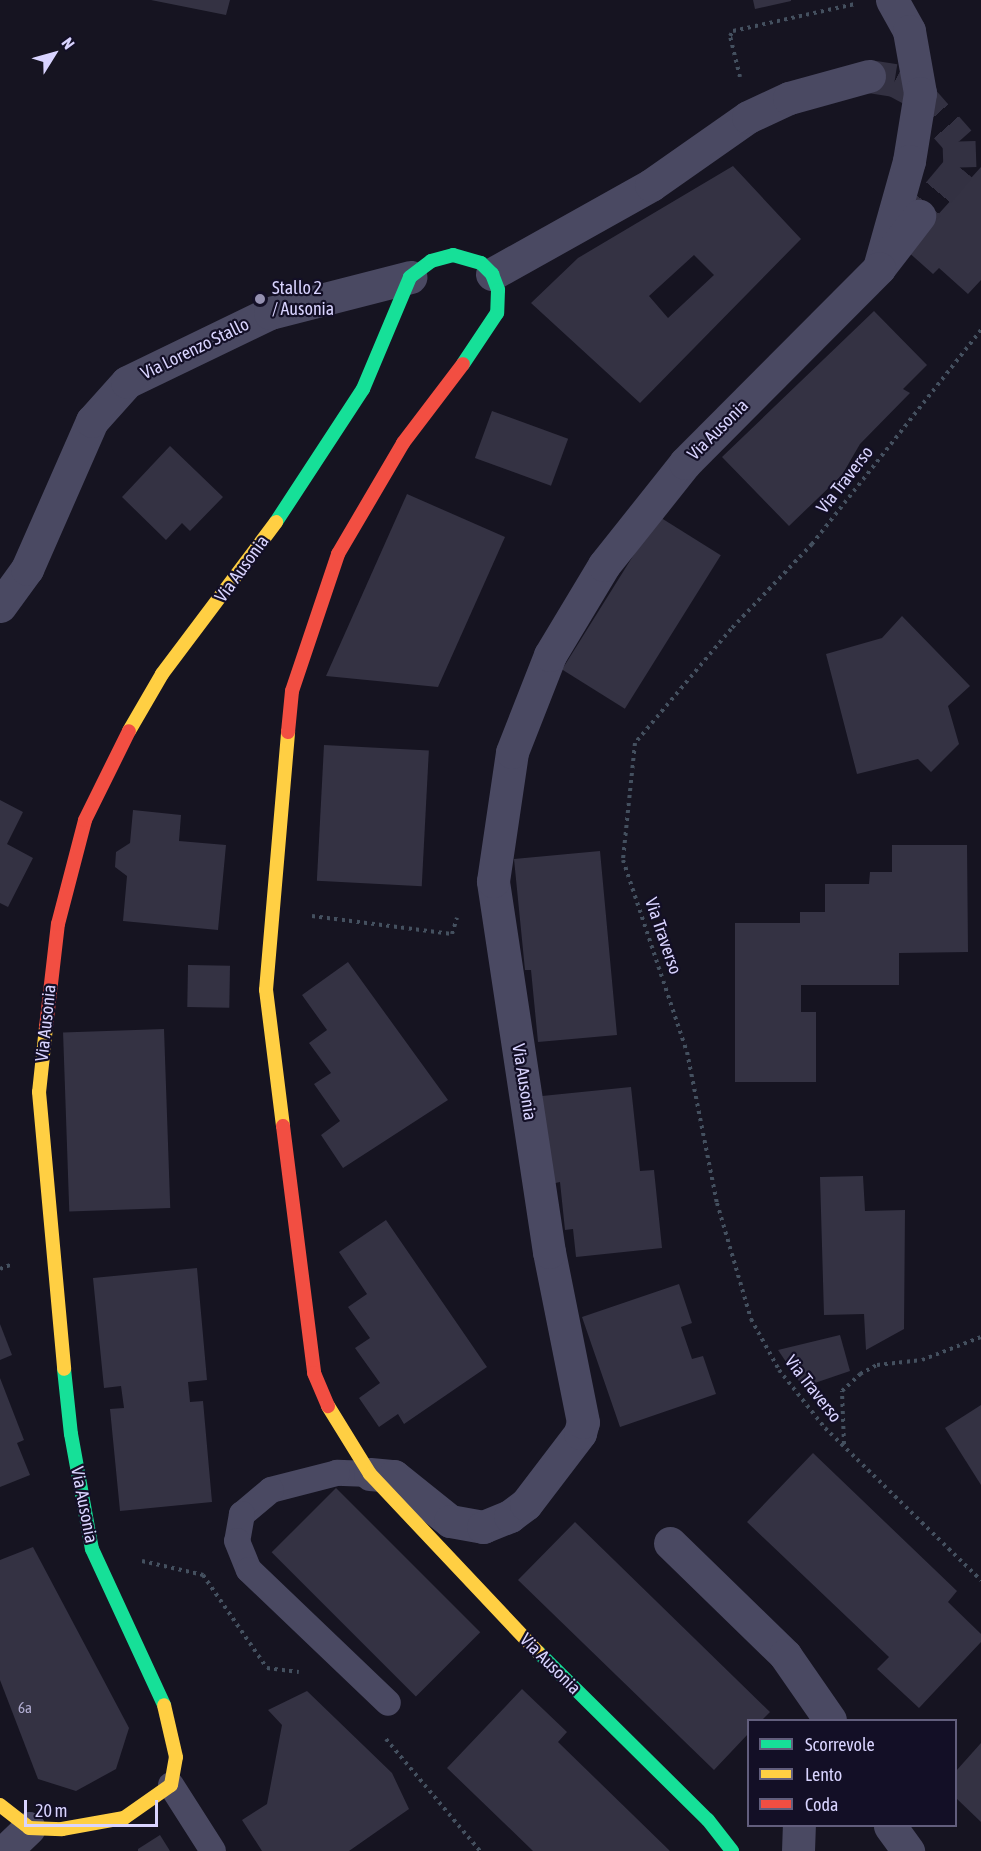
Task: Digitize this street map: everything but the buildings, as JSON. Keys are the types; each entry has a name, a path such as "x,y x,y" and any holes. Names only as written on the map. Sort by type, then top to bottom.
{"street":[{"name":"Via Ausonia","path":"879,268 909,161 920,93 919,67 909,31 895,6"},
{"path":"410,277 431,261 453,255 481,263 492,274 651,185 748,117 789,98 868,76"},
{"name":"Via Ausonia","path":"370,1474 394,1476 450,1521 483,1527 526,1504 574,1443 583,1422 549,1252 493,881 512,752 550,655 604,565 685,463 879,268 920,216"},
{"name":"Via Ausonia","path":"492,274 499,297 494,321 403,442 338,554 324,585 292,691 271,911 266,990 314,1373 326,1402 370,1474 499,1614 708,1820 732,1851"},
{"name":"Via Ausonia","path":"171,1785 176,1756 168,1715 145,1658 92,1550 70,1434 39,1092 58,924 85,820 120,746 162,674 251,560 363,389 410,277"},
{"name":"Via Lorenzo Stallo","path":"0,606 27,569 92,421 128,382 270,313 410,277"},
{"path":"670,1543 785,1655 829,1719"},
{"path":"0,1804 28,1828 62,1829 124,1818 171,1785"},
{"path":"798,1851 799,1827"},
{"path":"891,1827 908,1851"},
{"path":"5,1851 28,1828"}],"lane":[{"path":"370,1474 337,1473 271,1490 242,1514 237,1541 249,1570 388,1703"},
{"path":"171,1785 213,1851"}],"path":[{"path":"743,85 730,36 733,31 850,4 855,4 861,22 895,6"},
{"name":"Via Traverso","path":"981,330 812,544 731,629 635,742 623,860 687,1052 717,1203 742,1298 779,1370 819,1421 981,1580"},
{"path":"271,911 452,933 462,901 493,881"},
{"path":"844,1445 842,1391 860,1374 877,1365 922,1360 981,1337"},
{"path":"92,1550 203,1575 267,1668 295,1669 304,1676"},
{"path":"383,1737 480,1851"}],"tunnel":[{"path":"869,76 895,80 914,90 959,141 960,167 919,216"}],"traffic: fast":[{"path":"276,522 363,389 410,277 431,261 453,255 481,263 492,274 498,290 497,313 463,364"},
{"path":"64,1369 71,1434 92,1549 164,1705"},
{"path":"538,1652 708,1820 732,1851"}],"traffic: slow":[{"path":"129,731 162,674 276,522"},
{"path":"283,1126 266,990 288,732"},
{"path":"46,1027 39,1092 64,1369"},
{"path":"328,1406 370,1474 538,1652"},
{"path":"0,1805 29,1828 62,1829 124,1818 171,1785 176,1757 164,1705"}],"traffic: jam":[{"path":"288,732 292,691 338,554 403,443 463,364"},
{"path":"46,1027 58,924 85,820 129,731"},
{"path":"283,1126 314,1373 328,1406"}],"place":[{"name":"Stallo 2 / Ausonia","path":"260,299"}]}
